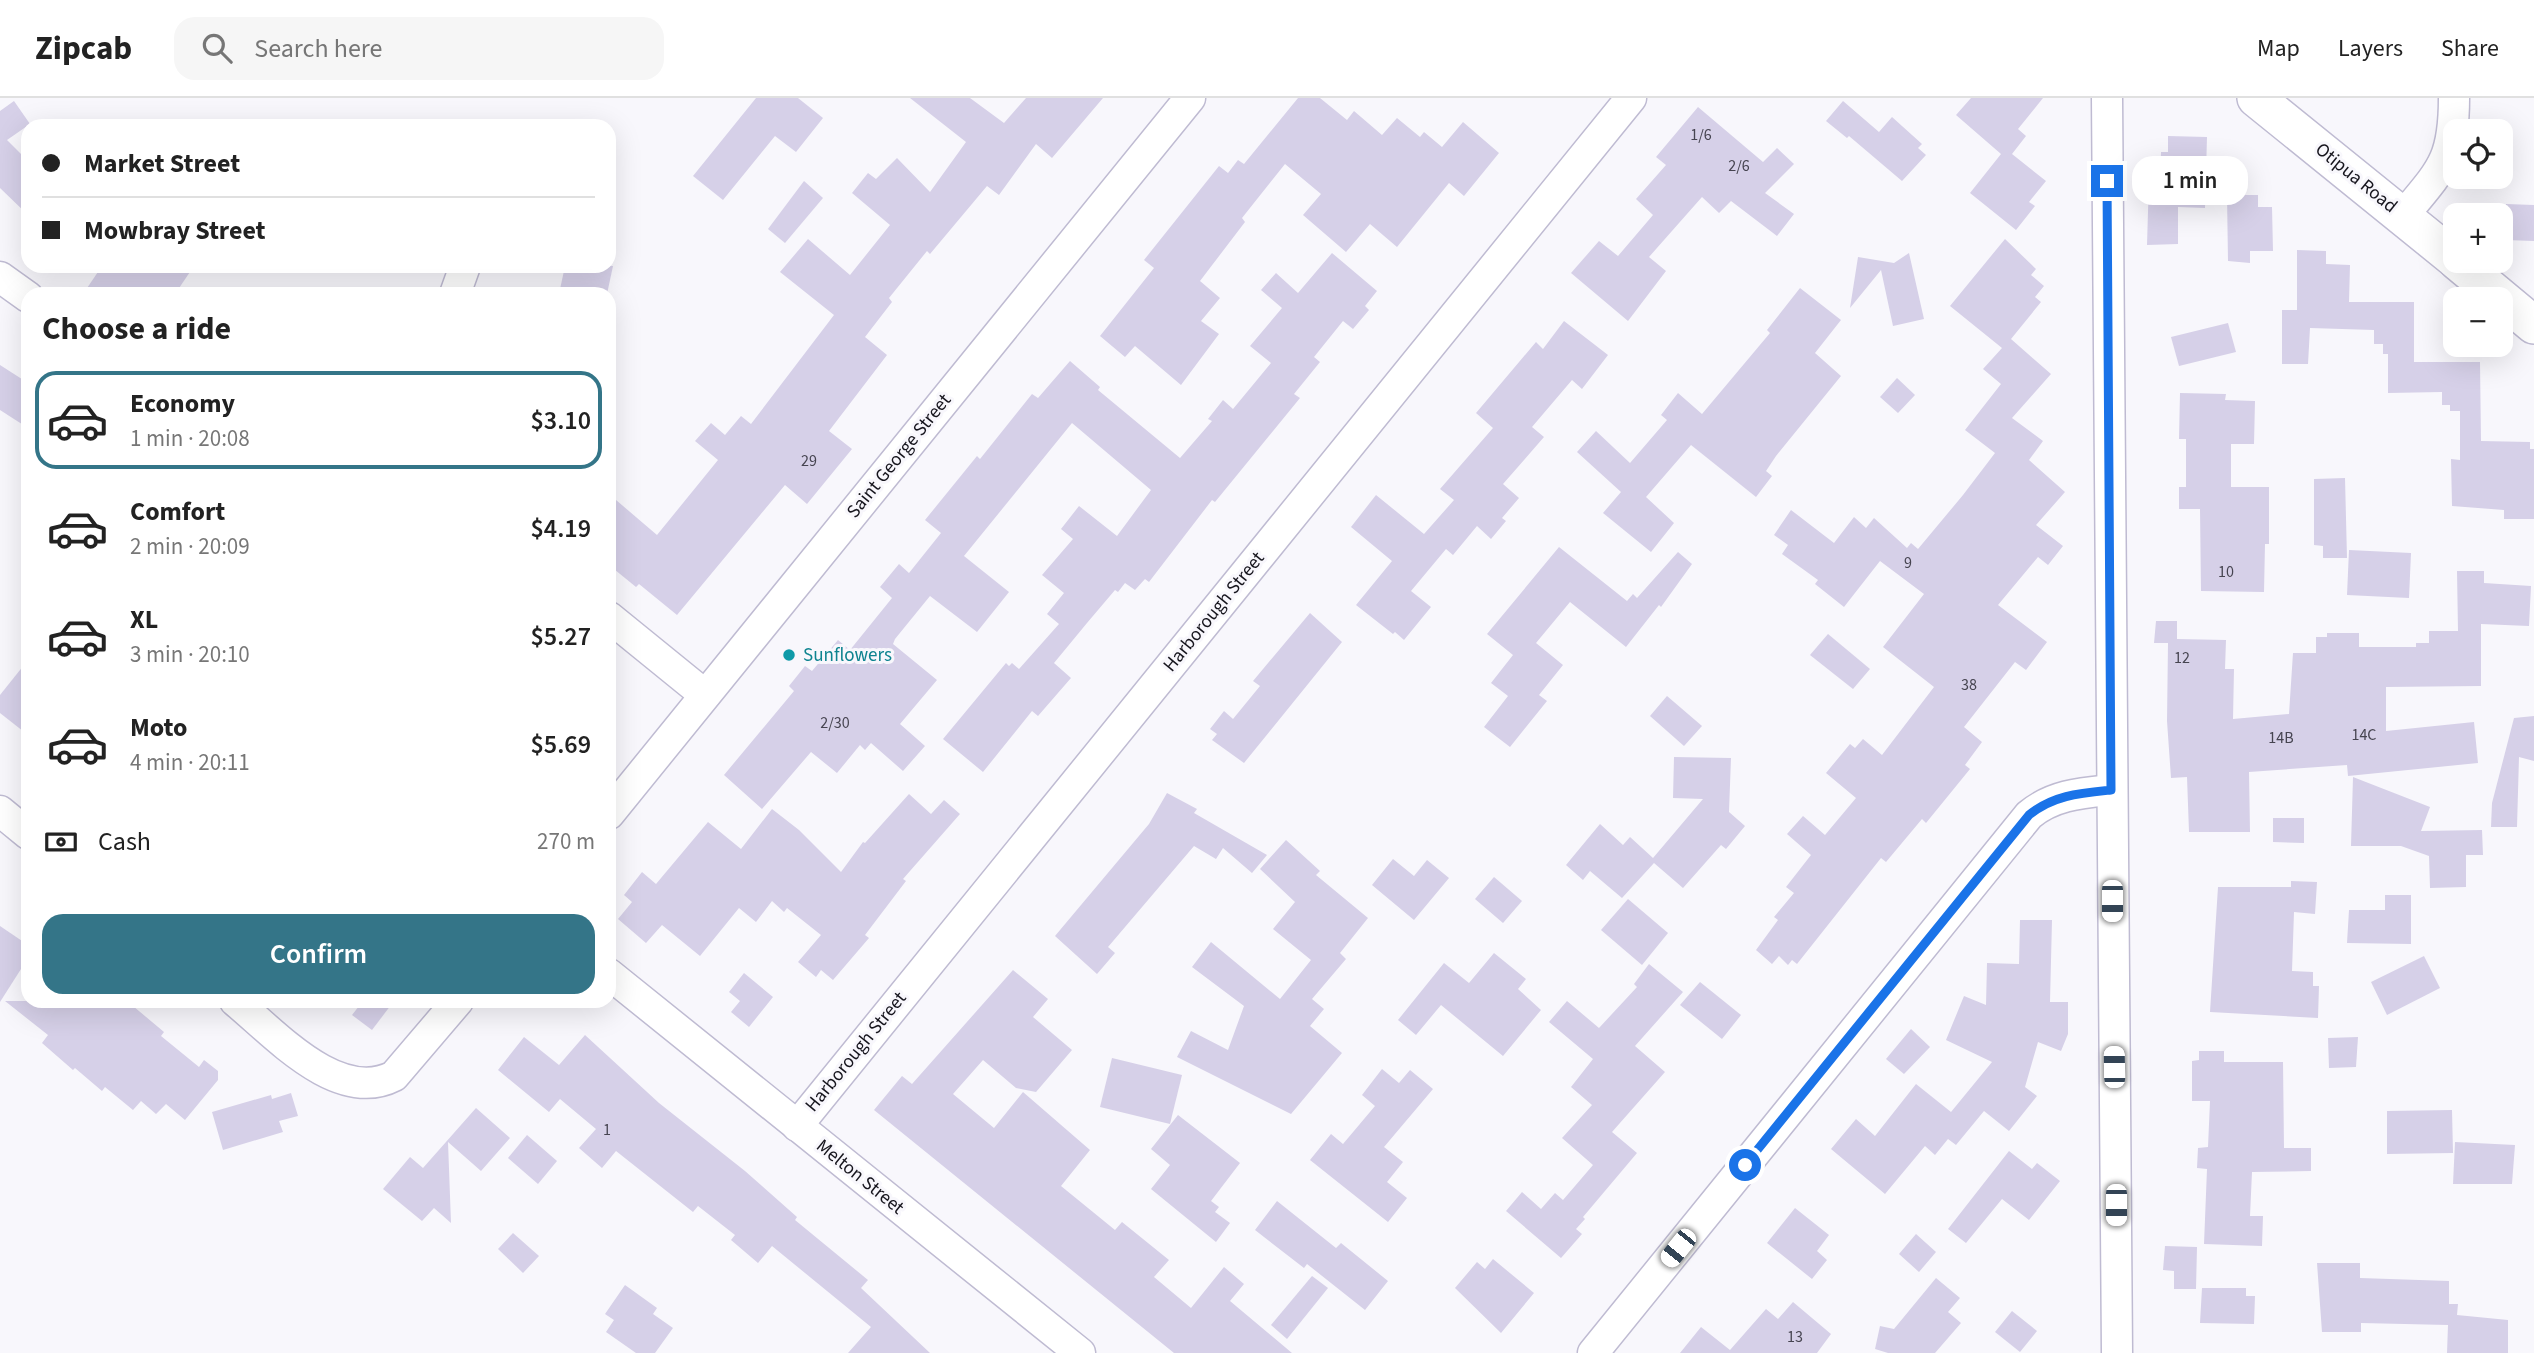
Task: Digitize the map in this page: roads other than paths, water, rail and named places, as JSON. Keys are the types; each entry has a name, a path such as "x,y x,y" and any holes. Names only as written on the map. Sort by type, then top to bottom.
{"street":[{"name":"Saint George Street","path":"616,805 1190,98"},
{"name":"Harborough Street","path":"797,1126 1631,98"},
{"path":"2106,98 2117,1353"},
{"name":"Otipua Road","path":"2256,98 2443,249"},
{"path":"2403,216 2435,181 2448,157 2454,131 2454,98"},
{"name":"Otipua Road","path":"2472,273 2534,325"},
{"path":"0,277 21,292"},
{"path":"616,623 705,695"},
{"path":"1593,1353 2029,815 2039,807 2065,796 2111,790"},
{"path":"0,811 21,828"},
{"name":"Melton Street","path":"616,980 1080,1353"},
{"path":"243,1008 315,1066 348,1082 366,1085 382,1083 394,1076 452,1008"}],"place":[{"name":"Sunflowers","path":"789,655"}]}
